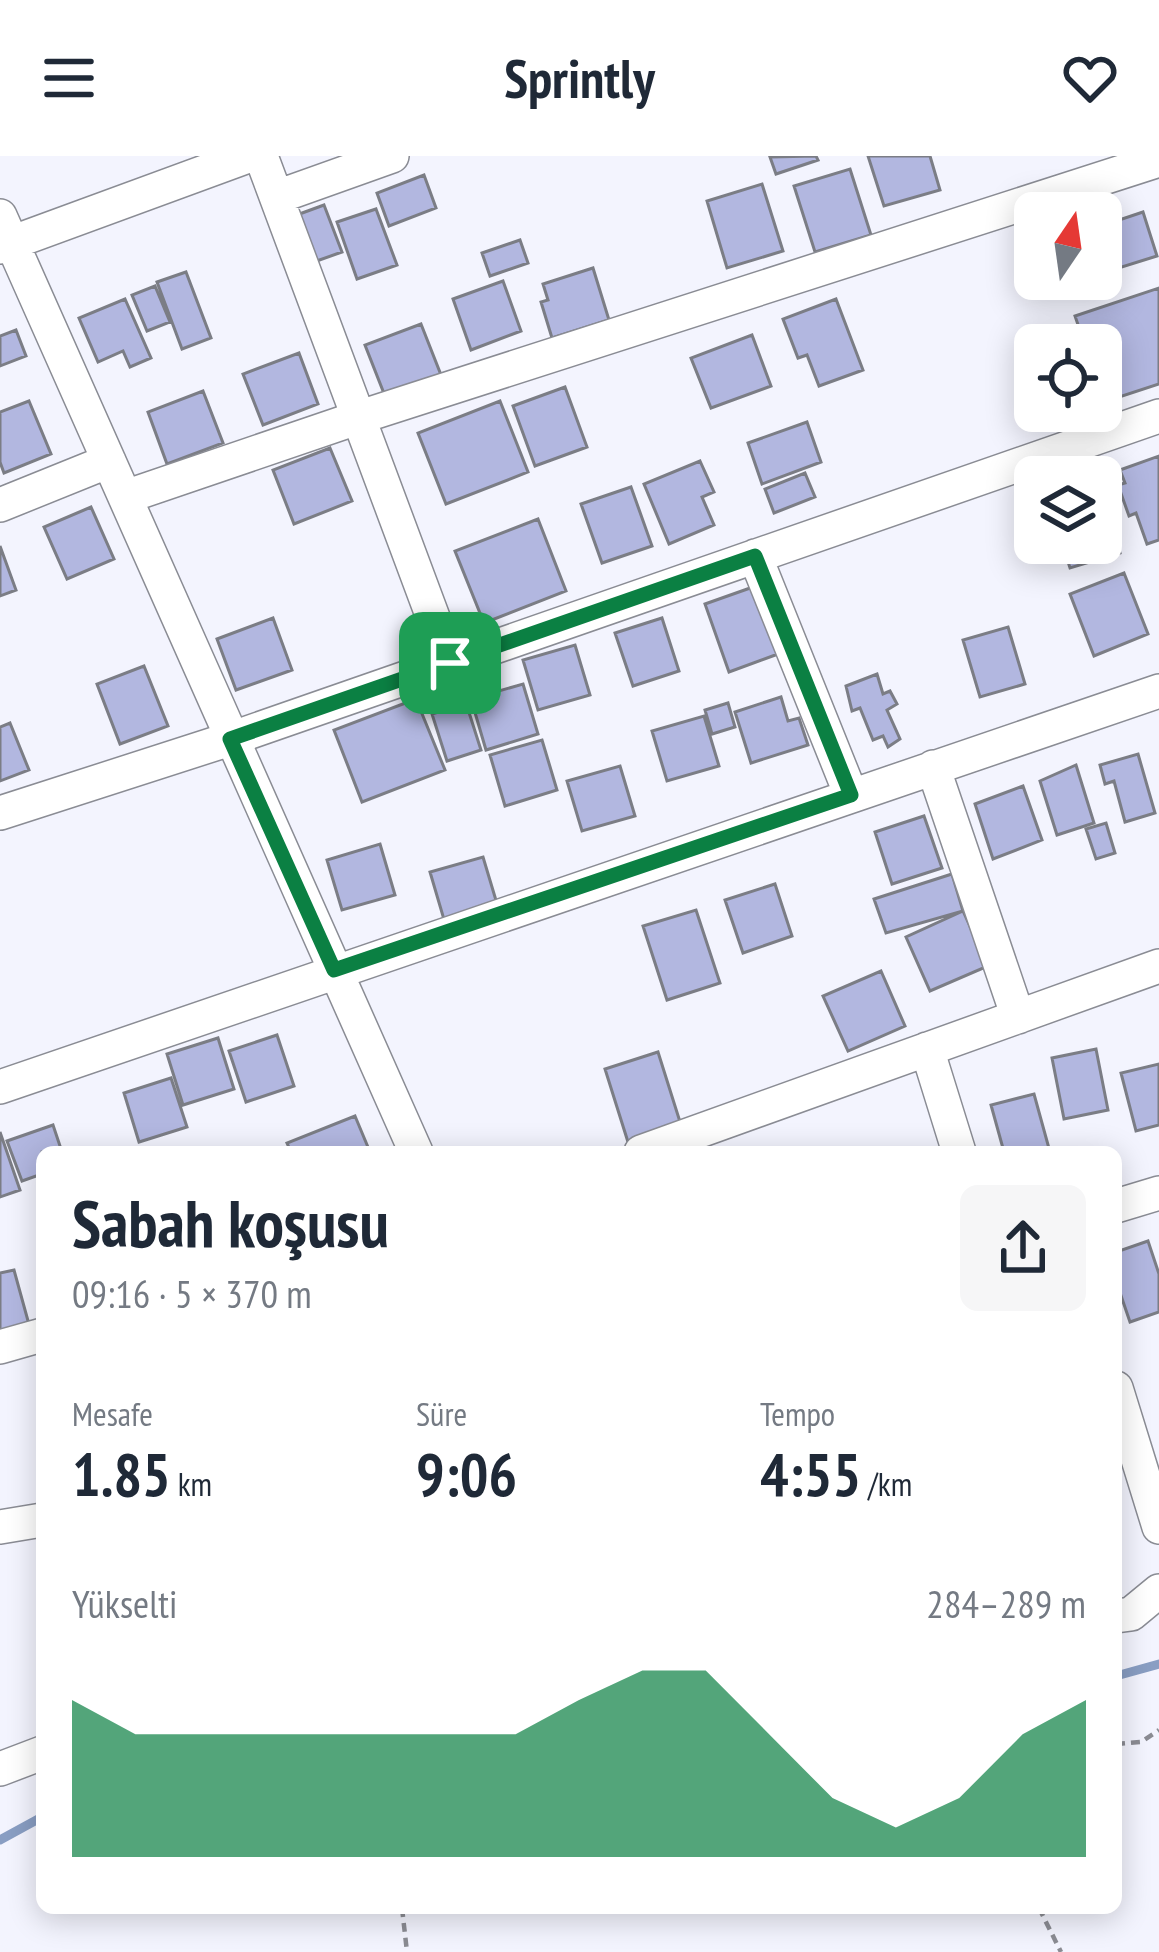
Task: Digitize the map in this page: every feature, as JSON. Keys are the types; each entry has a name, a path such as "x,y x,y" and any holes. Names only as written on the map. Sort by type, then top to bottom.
{"street":[{"path":"248,156 4,236 110,461 413,1146"},
{"path":"261,156 450,663"},
{"path":"277,197 392,156"},
{"path":"125,497 1159,160"},
{"path":"0,813 230,739 1159,416"},
{"path":"0,505 110,461"},
{"path":"755,556 851,795"},
{"path":"0,1087 1159,691"},
{"path":"933,767 1018,1016"},
{"path":"658,1146 1159,966"},
{"path":"927,1049 957,1146"},
{"path":"1122,1204 1159,1193"},
{"path":"0,1347 36,1337"},
{"path":"1122,1407 1159,1527"},
{"path":"0,1528 36,1521"},
{"path":"1122,1615 1131,1614 1159,1592"},
{"path":"0,1769 36,1755"}],"path":[{"path":"1122,1744 1141,1742 1159,1730"},
{"path":"403,1914 406,1952"},
{"path":"1042,1914 1061,1952"}],"building":[{"path":"816,156 818,160 776,174 770,157"},
{"path":"868,156 930,156 940,190 884,206"},
{"path":"850,169 871,235 815,252 794,186"},
{"path":"424,175 436,208 389,226 377,193"},
{"path":"762,184 783,251 727,268 707,201"},
{"path":"324,205 342,252 311,263 294,216"},
{"path":"376,209 397,265 357,279 337,222"},
{"path":"1143,212 1157,256 1122,267 1122,219"},
{"path":"520,240 528,263 490,276 482,253"},
{"path":"593,268 609,320 552,338 541,302 548,300 543,284"},
{"path":"186,272 211,338 182,349 157,282"},
{"path":"503,281 521,331 471,350 453,299"},
{"path":"155,286 170,322 147,331 132,295"},
{"path":"1159,288 1159,384 1122,396 1122,324 1078,324 1075,316"},
{"path":"125,299 151,358 130,367 123,351 98,362 79,318"},
{"path":"836,299 863,370 819,386 807,355 798,358 783,319"},
{"path":"421,324 441,375 385,396 365,345"},
{"path":"16,330 26,356 0,366 0,336"},
{"path":"752,335 771,386 711,408 691,358"},
{"path":"299,353 318,404 263,425 243,374"},
{"path":"565,387 587,447 535,466 513,406"},
{"path":"203,391 223,443 167,464 148,412"},
{"path":"29,401 51,454 4,473 0,412"},
{"path":"500,401 528,472 446,504 418,433"},
{"path":"807,422 821,462 762,484 748,443"},
{"path":"330,448 352,501 294,524 273,470"},
{"path":"1159,456 1159,540 1147,544 1136,513 1129,516 1122,496 1122,469"},
{"path":"700,461 714,492 702,497 714,525 669,544 644,484"},
{"path":"805,473 815,497 774,513 765,489"},
{"path":"631,487 652,546 602,563 581,504"},
{"path":"91,507 114,559 67,579 44,527"},
{"path":"538,519 566,591 484,623 455,551"},
{"path":"0,546 16,590 0,596"},
{"path":"1124,573 1148,634 1094,656 1070,594"},
{"path":"753,587 778,654 729,672 705,604"},
{"path":"273,618 292,670 236,690 217,639"},
{"path":"662,618 679,671 633,686 615,633"},
{"path":"1008,627 1025,684 980,697 963,640"},
{"path":"575,645 590,695 538,710 523,660"},
{"path":"144,666 168,726 120,744 97,684"},
{"path":"877,674 883,694 890,691 897,704 887,710 900,739 888,747 883,736 873,740 860,708 852,711 846,686"},
{"path":"523,684 538,734 486,750 471,699"},
{"path":"781,697 788,721 799,718 808,745 751,763 735,712"},
{"path":"416,699 445,770 362,802 334,730"},
{"path":"466,703 481,750 447,761 432,714"},
{"path":"728,703 735,727 712,734 705,710"},
{"path":"704,716 719,766 667,781 652,731"},
{"path":"10,723 29,770 0,781 0,727"},
{"path":"542,740 557,790 505,806 490,755"},
{"path":"1138,754 1155,813 1125,822 1114,781 1105,784 1100,765"},
{"path":"1076,765 1094,823 1057,835 1040,781"},
{"path":"620,766 635,816 582,831 567,781"},
{"path":"1023,786 1042,840 993,859 975,804"},
{"path":"924,816 942,868 892,884 875,832"},
{"path":"1106,823 1115,853 1096,859 1086,829"},
{"path":"380,844 395,895 342,910 327,860"},
{"path":"483,857 498,907 445,923 430,872"},
{"path":"952,874 963,911 886,933 874,899"},
{"path":"775,884 792,936 743,953 725,900"},
{"path":"696,910 720,983 667,1000 643,926"},
{"path":"963,911 988,966 930,991 906,937"},
{"path":"881,971 905,1026 848,1051 823,996"},
{"path":"277,1035 294,1086 246,1102 229,1051"},
{"path":"218,1038 234,1089 183,1105 167,1054"},
{"path":"1096,1049 1108,1110 1064,1119 1052,1058"},
{"path":"658,1052 681,1125 628,1142 605,1069"},
{"path":"1159,1064 1159,1125 1136,1131 1121,1073"},
{"path":"171,1078 187,1127 139,1142 124,1093"},
{"path":"1034,1094 1048,1146 1002,1146 991,1105"},
{"path":"355,1116 368,1146 288,1146"},
{"path":"53,1125 60,1146 36,1146 36,1176 22,1181 7,1141"},
{"path":"0,1132 20,1190 0,1197"},
{"path":"1148,1241 1159,1274 1159,1312 1130,1322 1122,1299 1122,1250"},
{"path":"14,1270 30,1328 0,1336 0,1273"}],"waterway":[{"path":"1122,1674 1159,1664"},
{"path":"0,1840 36,1820"}],"route":[{"path":"755,556 851,795 334,970 230,739 450,663 755,556"}]}
